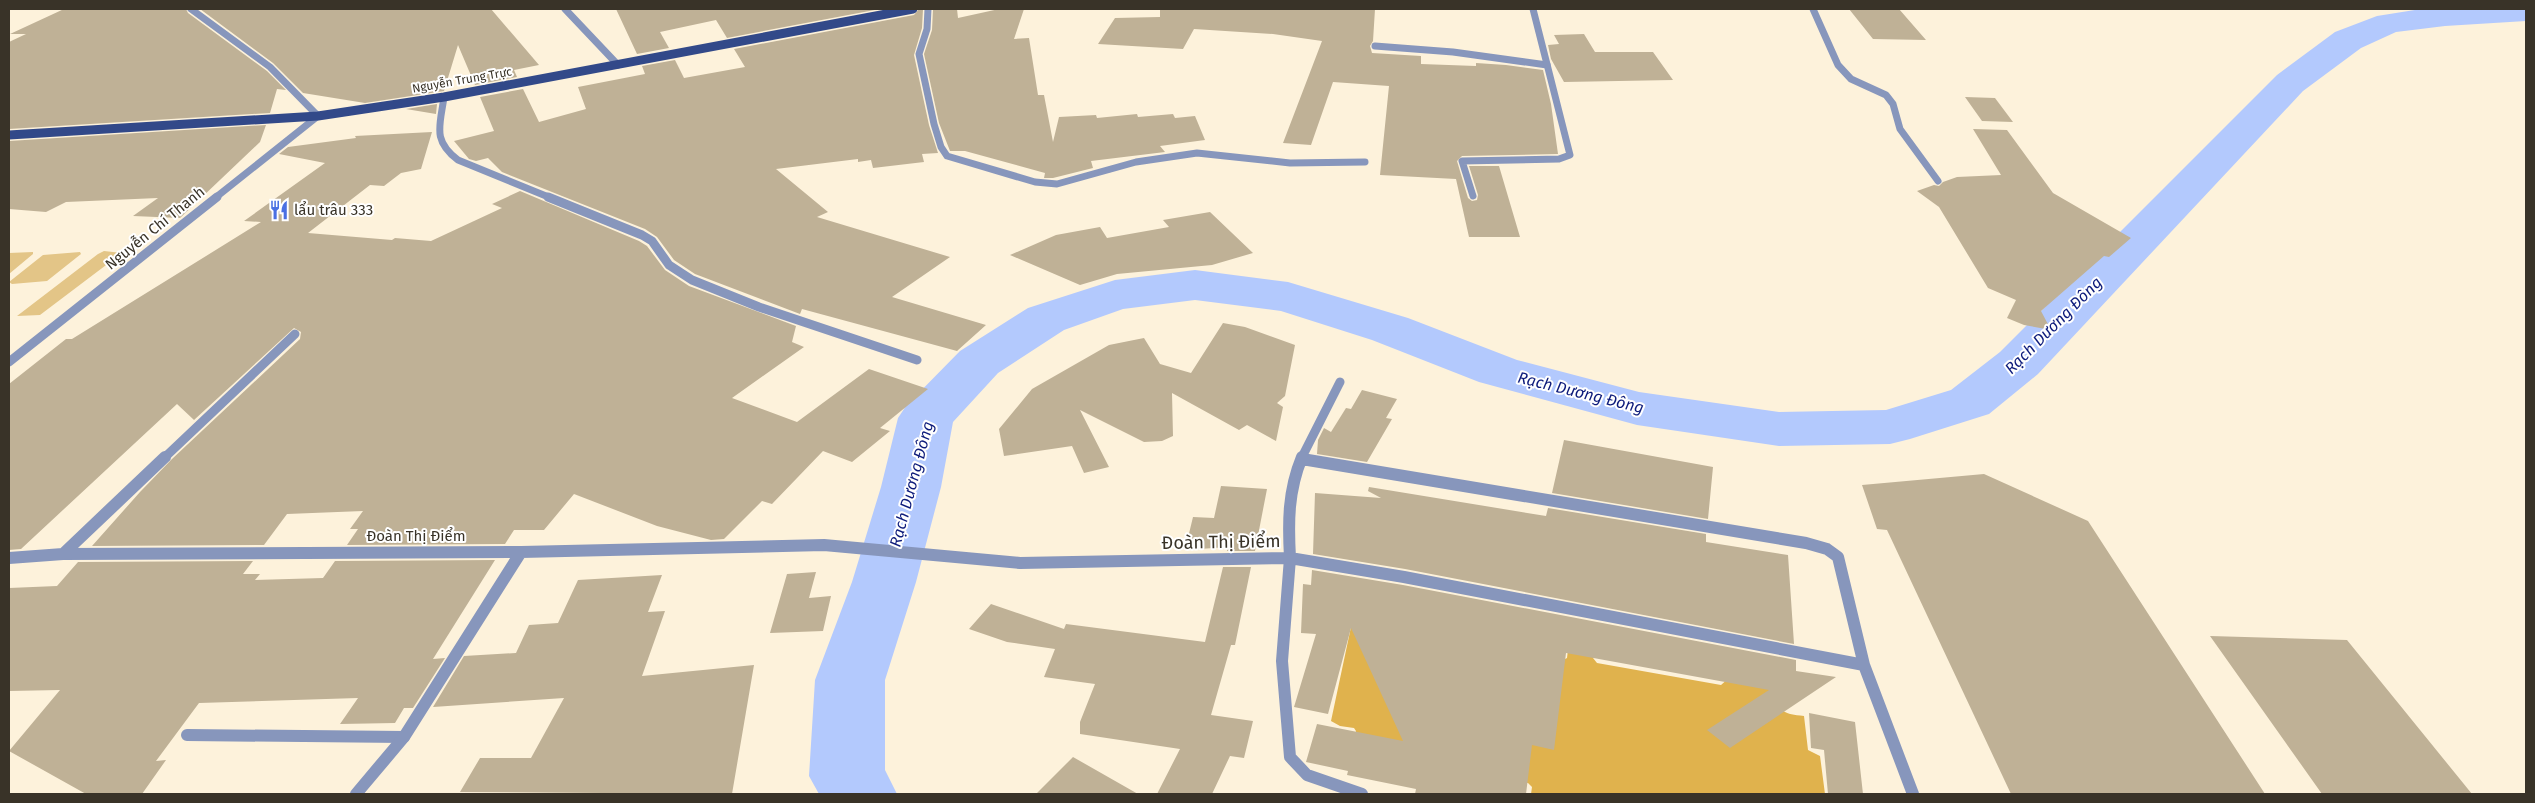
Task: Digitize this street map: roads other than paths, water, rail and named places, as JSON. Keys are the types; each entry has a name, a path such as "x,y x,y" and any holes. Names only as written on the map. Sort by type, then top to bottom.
{"main road":[{"name":"Nguyễn Trung Trực","path":"9,135 318,116 618,65 913,9"}],"street":[{"path":"191,9 270,67 318,116"},
{"path":"565,9 618,65"},
{"path":"928,9 927,29 919,54 941,147 947,156 1035,182 1057,184 1136,162 1197,152 1290,163 1365,162"},
{"path":"1473,196 1462,161 1560,159 1570,155 1533,9"},
{"path":"1813,9 1838,65 1852,79 1886,95 1893,104 1900,129 1938,181"},
{"path":"1375,46 1453,52 1546,65"},
{"path":"444,96 439,134 445,150 458,160 642,235 652,241 669,265 692,280 760,307 917,360"},
{"name":"Nguyễn Chí Thanh","path":"9,362 318,116"},
{"path":"63,554 295,334"},
{"path":"1340,382 1310,437 1293,482 1288,522 1290,558 1443,584 1864,665"},
{"path":"1302,459 1820,546 1838,557 1864,665 1913,794"},
{"name":"Đoàn Thị Điểm","path":"9,558 63,554 521,552 824,545 1020,563 1290,558 1282,662 1290,757 1307,775 1362,794"},
{"path":"356,794 404,737 521,552"},
{"path":"187,735 404,737"}],"waterway":[{"name":"Rạch Dương Đông","path":"859,794 847,776 850,680 884,582 911,487 926,418 979,362 1046,319 1115,295 1195,285 1288,297 1390,329 1498,371 1637,408 1779,429 1890,427 1970,402 2019,363 2290,83 2348,40 2389,23 2445,16 2526,11"}],"place":[{"name":"lẩu trâu 333","path":"279,210"}]}
